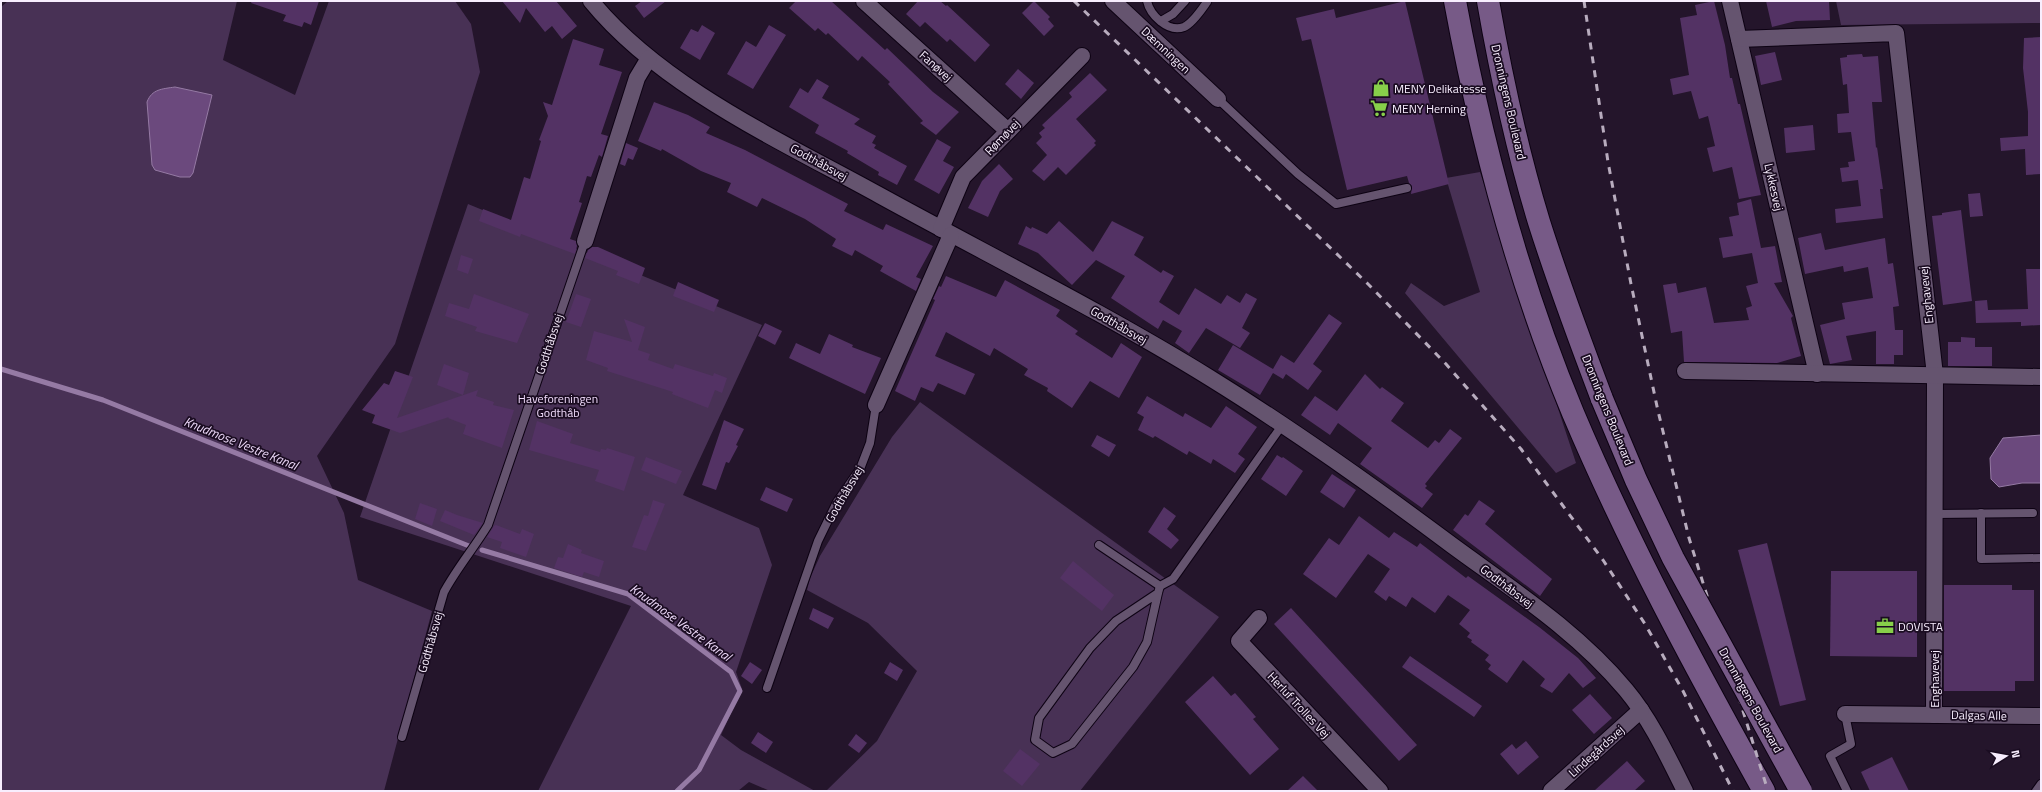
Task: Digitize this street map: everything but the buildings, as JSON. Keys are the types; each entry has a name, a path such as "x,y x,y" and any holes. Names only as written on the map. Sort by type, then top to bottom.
{"main road":[{"path":"1455,1 1486,149 1509,230 1536,314 1572,410 1607,491 1647,574 1764,791"},
{"name":"Dronningens Boulevard","path":"1488,1 1494,38 1518,141 1539,221 1566,304 1602,399 1636,480 1673,558 1801,791"}],"street":[{"name":"Godthåbsvej","path":"591,1 608,22 649,58 688,87 761,130 946,232 1100,314 1207,376 1283,424 1385,496 1537,608 1594,655 1628,692 1641,710 1685,791"},
{"name":"Fanøvej","path":"864,1 1008,130"},
{"name":"Dæmningen","path":"1113,1 1218,99"},
{"name":"Lykkesvej","path":"1730,1 1817,374"},
{"name":"Enghavevej","path":"1739,39 1896,34 1935,375 1934,715"},
{"name":"Rømøvej","path":"946,232 963,177 1082,56"},
{"name":"Godthåbsvej","path":"585,241 637,78 649,58"},
{"name":"Godthåbsvej","path":"876,405 946,232"},
{"path":"1684,371 2041,377"},
{"name":"Herluf Trolles Vej","path":"1259,618 1239,641 1380,791"},
{"name":"Lindegårdsvej","path":"1551,791 1641,710"},
{"name":"Dalgas Alle","path":"1845,714 2041,716"}],"lane":[{"path":"1147,1 1149,8 1161,21 1166,25 1175,28 1185,27 1202,10 1207,2"},
{"path":"1161,21 1173,14 1185,1"},
{"path":"1218,99 1298,174 1336,204 1407,188"},
{"name":"Godthåbsvej","path":"402,737 444,592 454,574 476,546 488,525 585,241"},
{"name":"Godthåbsvej","path":"767,688 818,540 837,502 860,469 870,443 876,405"},
{"path":"1159,589 1147,642 1134,667 1072,744 1053,753 1035,740 1039,718 1090,648 1116,621 1159,589 1174,579 1283,424"},
{"path":"1981,513 1981,559 2041,558"},
{"path":"1935,514 2033,513"},
{"path":"1099,545 1159,589"},
{"path":"1845,714 1851,744 1830,756 1847,791"},
{"path":"2036,791 2041,784"}],"green space":[{"path":"8,1 237,1 223,60 295,95 329,1 455,1 471,24 480,72 395,344 317,456 344,513 358,580 432,611 384,791 1,791 1,7"},
{"path":"1836,1 2041,1 2041,23 1841,25"},
{"path":"1480,172 1576,463 1556,473 1405,293 1411,283 1444,306 1480,292 1446,178"},
{"name":"Haveforeningen Godthåb","path":"468,204 762,325 683,495 759,528 772,565 736,672 742,689 721,735 741,750 815,791 770,791 749,782 738,791 538,791 631,606 360,517"},
{"path":"920,402 1219,617 1080,791 826,791 877,741 917,671 868,623 807,590 810,578 820,556 892,437"}],"shaded area":[{"path":"175,87 212,95 193,173 190,177 180,177 155,170 152,165 147,102 152,94 158,90"},
{"path":"2041,435 2041,483 2022,483 1999,487 1991,479 1990,458 2003,438"}],"waterway":[{"name":"Knudmose Vestre Kanal","path":"1,369 103,400 469,546"},
{"name":"Knudmose Vestre Kanal","path":"482,550 628,594 731,672 740,691 699,770 677,791"}],"railway":[{"path":"1074,1 1368,284 1446,364 1521,449 1603,560 1645,624 1683,691 1733,791"},
{"path":"1584,1 1608,162 1631,284 1658,411 1689,538 1768,791"}],"place":[{"name":"MENY Delikatesse","path":"1381,88"},
{"name":"MENY Herning","path":"1379,108"},
{"name":"DOVISTA","path":"1885,626"}]}
